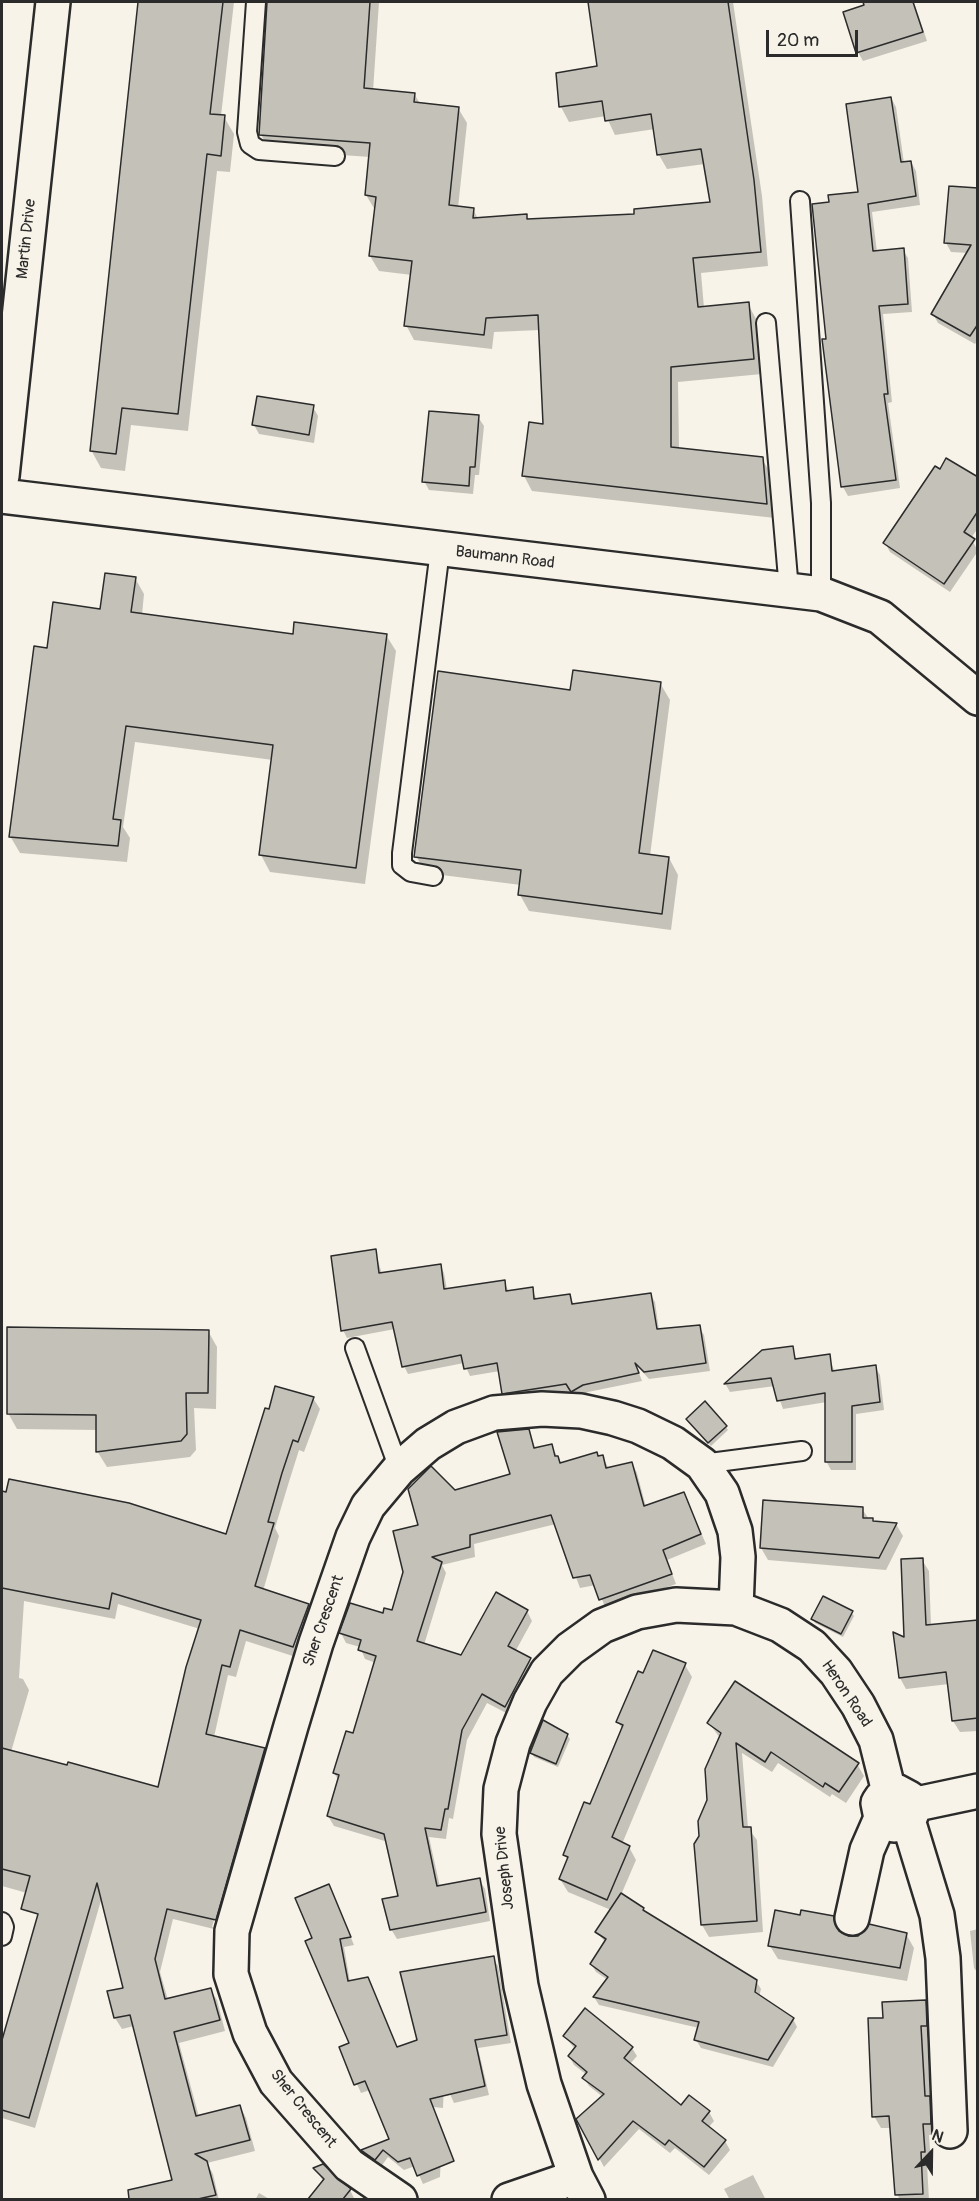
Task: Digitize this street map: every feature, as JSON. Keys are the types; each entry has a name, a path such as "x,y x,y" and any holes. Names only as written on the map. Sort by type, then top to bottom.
{"street":[{"name":"Martin Drive","path":"2,476 53,2"},
{"name":"Baumann Road","path":"2,496 821,594 880,617 978,698"},
{"name":"Sher Crescent","path":"400,2199 349,2165 276,2082 250,2033 231,1974 232,1931 316,1643 353,1537 368,1506 399,1469 428,1444 456,1427 494,1413 542,1409 581,1411 638,1426 673,1443 702,1464 722,1493 735,1531 738,1557 736,1608"},
{"name":"Joseph Drive","path":"582,2188 544,2084 521,1986 499,1834 501,1788 513,1743 530,1702 547,1672 570,1649 602,1626 637,1612 676,1605 736,1608"},
{"name":"Heron Road","path":"736,1608 780,1625 812,1646 836,1672 858,1705 876,1740 936,1915 943,1958 950,2131"},
{"path":"852,1918 867,1850 898,1809 978,1791"},
{"path":"509,2199 582,2188"}],"lane":[{"path":"256,2 247,132 250,144 259,150 335,156"},
{"path":"800,201 821,502 821,594"},
{"path":"766,323 789,590"},
{"path":"433,876 411,872 402,865 402,853 440,550"},
{"path":"355,1348 399,1469"},
{"path":"702,1464 802,1451"},
{"path":"2,1922 4,1927 2,1936"}],"building":[{"path":"138,2 223,2 210,114 225,115 221,156 207,154 178,414 122,408 116,454 90,451"},
{"path":"267,2 370,2 364,88 415,93 414,102 459,107 449,205 474,208 473,218 527,214 527,219 634,214 634,209 710,202 701,149 657,155 651,114 605,121 602,101 559,107 556,73 597,66 588,2 728,2 754,180 761,252 693,258 698,307 749,302 754,359 671,367 671,447 763,457 767,504 522,476 529,422 543,424 538,315 486,318 484,335 404,326 412,261 369,256 376,197 365,195 370,143 259,135"},
{"path":"863,2 913,2 923,32 856,53 843,12 864,5"},
{"path":"891,97 901,162 911,161 916,196 868,204 873,251 904,248 908,304 879,306 888,394 884,394 896,480 841,487 822,339 826,339 812,204 829,202 828,195 858,192 846,104"},
{"path":"949,186 978,188 978,324 970,336 931,314 971,245 944,243"},
{"path":"257,396 314,405 309,435 252,425"},
{"path":"429,411 479,415 475,467 470,467 469,486 422,482"},
{"path":"946,458 978,477 978,511 964,532 975,539 944,584 883,543 935,466 940,469"},
{"path":"105,573 136,577 131,612 293,634 294,622 387,634 356,868 259,855 273,745 126,726 113,819 121,820 118,846 9,837 34,646 47,648 53,602 100,609"},
{"path":"573,670 661,682 639,853 669,857 662,914 518,895 521,870 414,857 438,671 570,690"},
{"path":"376,1249 379,1273 441,1264 444,1289 505,1280 506,1291 533,1287 534,1299 570,1294 572,1304 651,1293 657,1329 700,1325 706,1363 644,1372 635,1363 639,1373 583,1385 571,1392 566,1384 502,1394 497,1363 464,1369 461,1355 402,1367 392,1322 341,1331 331,1256"},
{"path":"7,1327 209,1330 208,1393 186,1393 187,1434 181,1441 96,1452 96,1415 7,1414"},
{"path":"793,1346 795,1359 830,1354 832,1371 876,1365 880,1402 852,1406 852,1462 825,1462 825,1393 777,1401 771,1378 724,1384 762,1350"},
{"path":"275,1386 314,1397 298,1442 293,1440 282,1473 268,1522 274,1523 255,1586 309,1604 293,1647 240,1630 230,1667 222,1665 206,1734 265,1748 216,1920 167,1909 155,1959 165,1999 211,1988 220,2020 174,2032 196,2116 240,2105 250,2140 195,2154 207,2161 216,2195 198,2199 129,2199 128,2190 172,2180 130,2015 114,2018 107,1991 123,1988 97,1883 29,2118 2,2110 2,2040 38,1914 21,1909 30,1876 2,1869 2,1748 67,1765 68,1762 158,1787 186,1667 201,1620 112,1593 109,1609 2,1588 2,1491 6,1492 9,1479 129,1503 226,1534 265,1408 269,1409"},
{"path":"705,1401 727,1426 708,1443 686,1419"},
{"path":"529,1429 534,1448 552,1444 555,1456 558,1456 560,1463 597,1452 598,1456 603,1455 606,1468 632,1462 644,1506 684,1492 701,1534 663,1550 672,1574 599,1600 590,1575 573,1578 551,1515 470,1535 470,1547 432,1557 442,1562 417,1641 461,1655 496,1592 528,1610 508,1646 531,1658 505,1707 482,1694 462,1730 448,1809 445,1809 441,1830 425,1828 437,1886 480,1878 486,1912 390,1930 382,1899 398,1896 384,1834 327,1816 339,1775 333,1773 346,1731 353,1733 376,1656 358,1650 361,1640 339,1633 350,1603 383,1613 384,1608 392,1610 403,1572 393,1531 418,1525 408,1489 431,1466 455,1490 510,1474 497,1432"},
{"path":"763,1500 863,1507 863,1518 897,1523 879,1558 760,1548"},
{"path":"923,1558 926,1625 978,1620 978,1718 952,1721 946,1672 899,1678 893,1632 904,1637 901,1559"},
{"path":"823,1596 853,1611 841,1634 811,1619"},
{"path":"653,1650 686,1663 612,1837 630,1846 607,1900 559,1879 568,1857 563,1855 584,1802 590,1804 623,1725 616,1722 638,1671 643,1673"},
{"path":"735,1681 859,1763 839,1792 825,1783 823,1787 771,1752 765,1762 736,1743 743,1827 751,1827 757,1921 701,1925 694,1844 699,1836 698,1821 707,1800 705,1769 721,1733 707,1723"},
{"path":"543,1720 568,1734 556,1764 530,1753"},
{"path":"329,1884 351,1937 340,1939 348,1981 368,1977 397,2047 417,2040 400,1972 494,1956 507,2035 475,2040 485,2086 430,2099 454,2161 417,2176 410,2158 398,2162 383,2150 375,2160 361,2150 389,2139 365,2081 354,2085 339,2047 349,2043 305,1941 312,1938 295,1898"},
{"path":"621,1893 644,1908 643,1910 757,1980 755,1992 794,2018 768,2060 694,2040 699,2022 593,1997 608,1977 590,1964 606,1939 595,1932"},
{"path":"775,1910 800,1915 801,1910 834,1916 839,1931 849,1936 858,1936 869,1924 907,1933 900,1968 768,1946"},
{"path":"926,2000 927,2026 921,2026 925,2096 930,2096 931,2124 923,2124 925,2152 921,2152 923,2194 895,2195 889,2116 872,2117 868,2018 883,2018 882,2002"},
{"path":"585,2008 633,2047 624,2058 681,2105 689,2095 710,2111 702,2121 726,2140 704,2167 669,2140 665,2145 633,2121 598,2160 576,2119 604,2094 582,2078 587,2072 568,2056 576,2046 563,2036"},
{"path":"323,2164 351,2189 343,2199 308,2199 324,2179 313,2168"}]}
